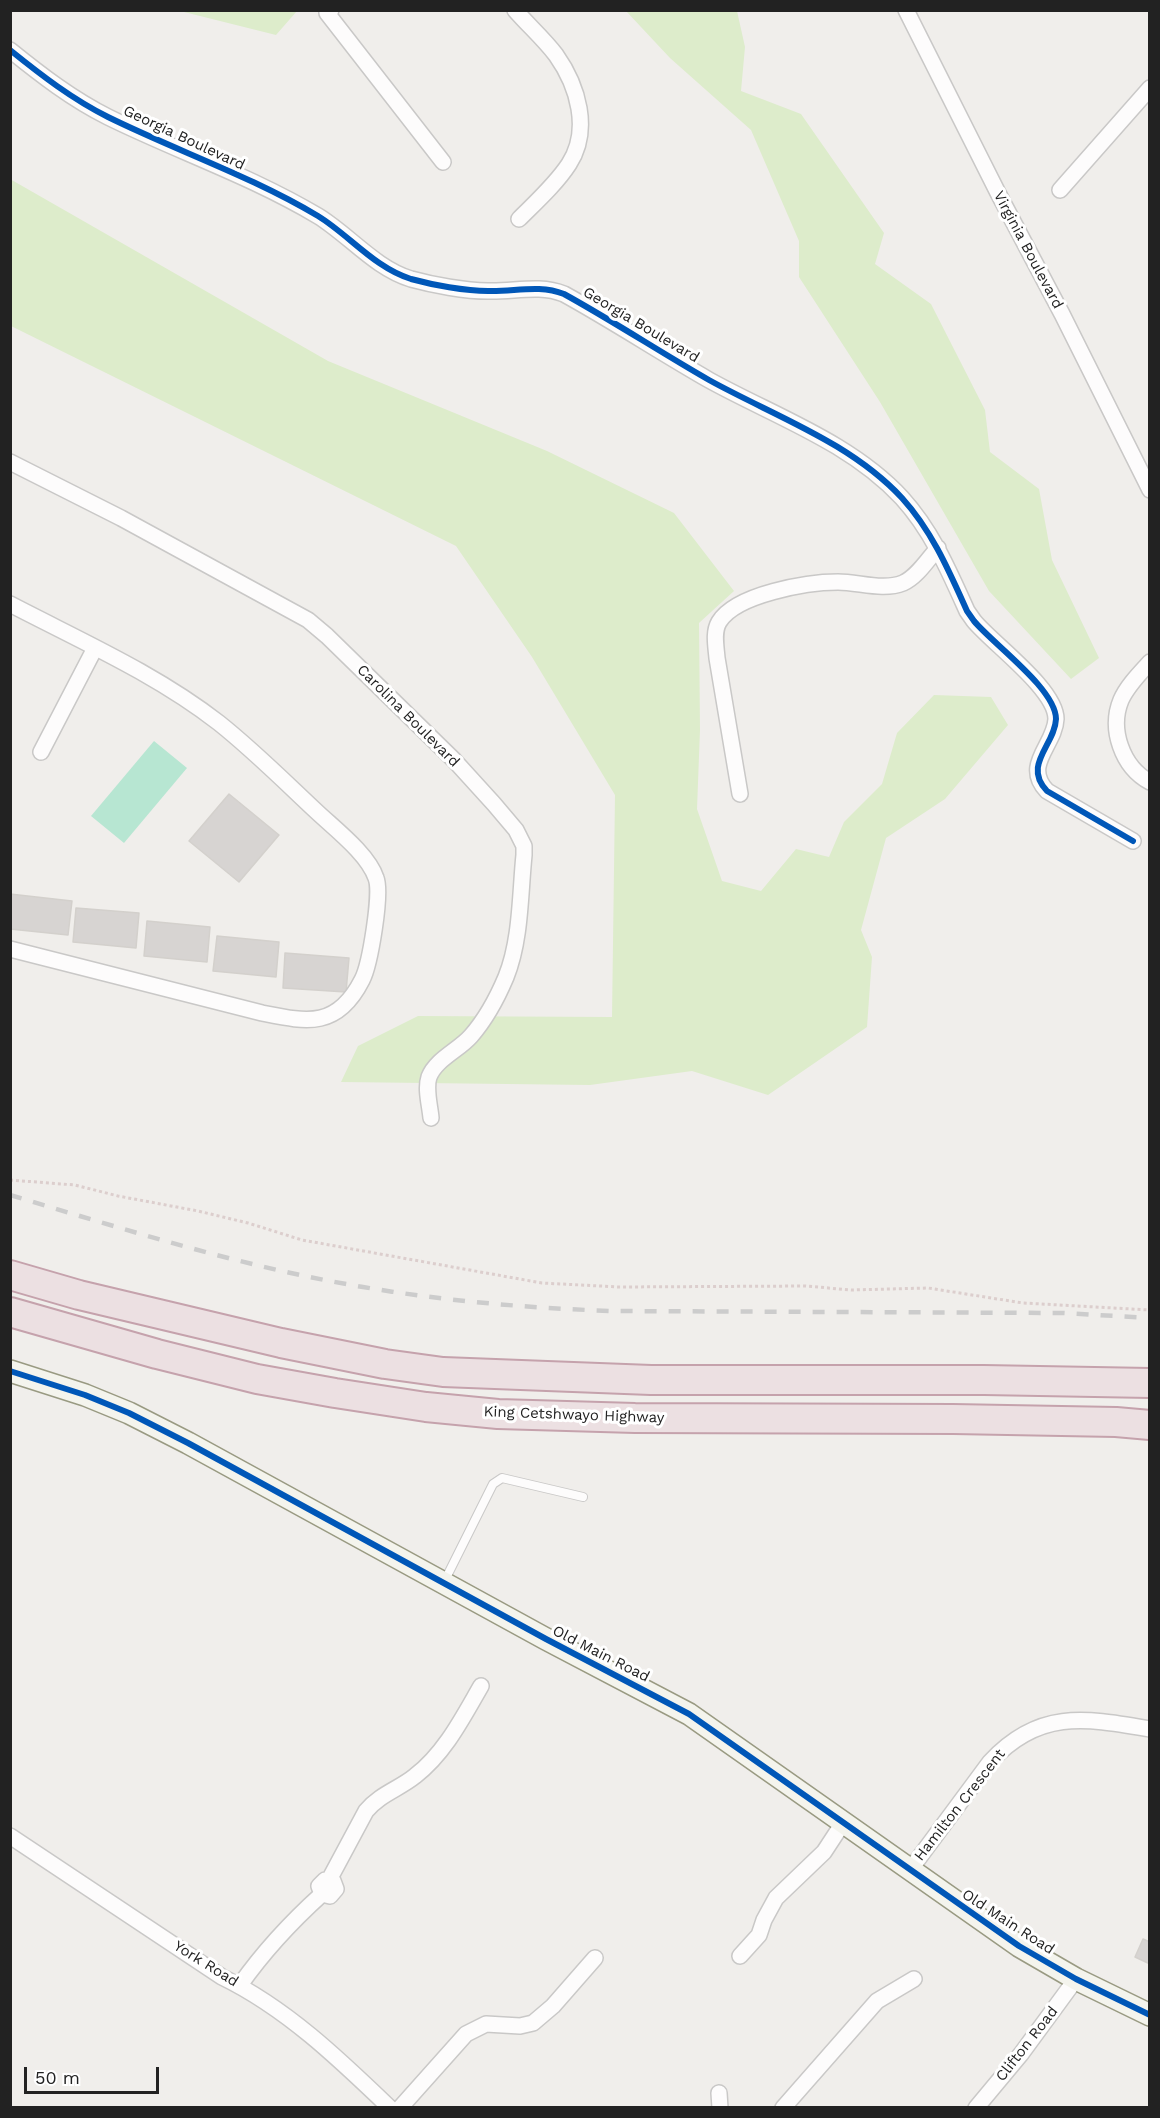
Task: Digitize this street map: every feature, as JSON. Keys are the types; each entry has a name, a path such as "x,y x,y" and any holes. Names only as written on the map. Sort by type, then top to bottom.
{"highway":[{"path":"10,1261 150,1311"},
{"path":"10,1275 79,1295 281,1343 385,1364 481,1375 651,1380 1149,1383"},
{"name":"King Cetshwayo Highway","path":"10,1312 157,1354 257,1379 426,1407 498,1414 647,1418 953,1419 1116,1422 1149,1425"},
{"path":"10,1330 95,1348 133,1354 157,1354"}],"street":[{"path":"331,10 327,13 443,162"},
{"path":"515,10 555,55 569,78 581,122 579,143 569,164 519,219"},
{"name":"Virginia Boulevard","path":"906,10 1149,490"},
{"name":"Georgia Boulevard","path":"10,50 52,84 106,116 270,190 318,216 386,267 404,276 425,282 489,291 544,289 564,294 709,380 838,446 874,470 912,509 938,548 967,611 974,621 1041,687 1053,703 1056,719 1037,768 1042,785 1047,791 1133,841"},
{"path":"1060,190 1149,88"},
{"name":"Carolina Boulevard","path":"10,462 121,518 308,620 454,760 516,830 524,846 524,855 516,933 506,975 471,1036 437,1065 430,1076 428,1083 431,1118"},
{"path":"740,794 717,658 716,637 720,621 736,607 766,593 800,585 839,582 875,586 896,585 913,577 938,548"},
{"path":"10,604 143,673 218,723 264,762 370,864 377,880 376,905 366,973 357,989 336,1012 320,1019 303,1021 262,1013 10,949"},
{"path":"41,752 95,648"},
{"path":"1149,662 1122,698 1117,720 1121,750 1134,769 1149,782"},
{"name":"Old Main Road","path":"10,1371 67,1388 129,1413 689,1714 1019,1946 1076,1979 1149,2015"},
{"path":"240,1985 257,1960 290,1923 322,1894 319,1886 325,1880 329,1880 373,1802 414,1777 429,1764 459,1724 481,1686"},
{"name":"Hamilton Crescent","path":"910,1870 990,1762 1005,1746 1022,1734 1039,1727 1079,1720 1095,1720 1149,1729"},
{"path":"740,1956 759,1935 776,1898 824,1852 843,1823"},
{"name":"York Road","path":"10,1836 222,1977 240,1985 278,2010 331,2053 390,2108"},
{"path":"400,2108 466,2034 486,2024 520,2026 533,2023 553,2006 595,1958"},
{"path":"783,2108 877,2001 914,1978"},
{"name":"Clifton Road","path":"976,2108 1021,2054 1076,1979"}],"lane":[{"path":"443,1583 493,1484 502,1478 583,1497"}],"path":[{"path":"10,1180 75,1185 248,1223 302,1240 542,1283 619,1287 806,1286 851,1290 928,1288 1023,1303 1149,1310"}],"green space":[{"path":"297,10 276,35 180,11"},
{"path":"626,11 737,11 745,47 741,91 801,114 884,233 875,264 931,304 985,410 990,452 1039,489 1052,560 1099,658 1071,679 989,591 880,402 799,277 799,241 751,130 670,58"},
{"path":"10,179 328,361 547,451 674,513 734,591 699,623 700,730 697,809 722,881 761,891 796,849 829,857 844,822 882,784 897,733 934,695 991,697 1008,725 945,799 886,838 861,930 872,957 867,1027 768,1095 692,1071 590,1085 341,1082 358,1046 418,1016 612,1017 615,795 532,657 456,546 11,326"},
{"path":"154,741 187,768 124,843 91,816"}],"building":[{"path":"229,794 279,835 239,882 189,841"},
{"path":"10,894 72,901 68,935 10,929"},
{"path":"76,908 139,913 136,948 73,942"},
{"path":"147,921 210,927 207,962 144,956"},
{"path":"217,936 279,942 276,977 213,971"},
{"path":"285,953 349,958 346,992 283,988"},
{"path":"1143,1939 1150,1942 1150,1964 1135,1957"}],"railway":[{"path":"10,1195 185,1247 274,1269 363,1287 456,1300 612,1311 1063,1313 1150,1318"}],"cycle path":[{"path":"10,50 57,86 95,110 267,188 318,216 374,259 398,274 459,289 488,291 545,289 564,294 709,380 810,431 859,461 881,478 913,511 939,552 974,621 1022,667 1046,694 1056,719 1051,738 1039,764 1040,782 1047,791 1133,841"},
{"path":"10,1371 85,1395 129,1413 689,1714 1019,1946 1076,1979 1150,2015"}]}
